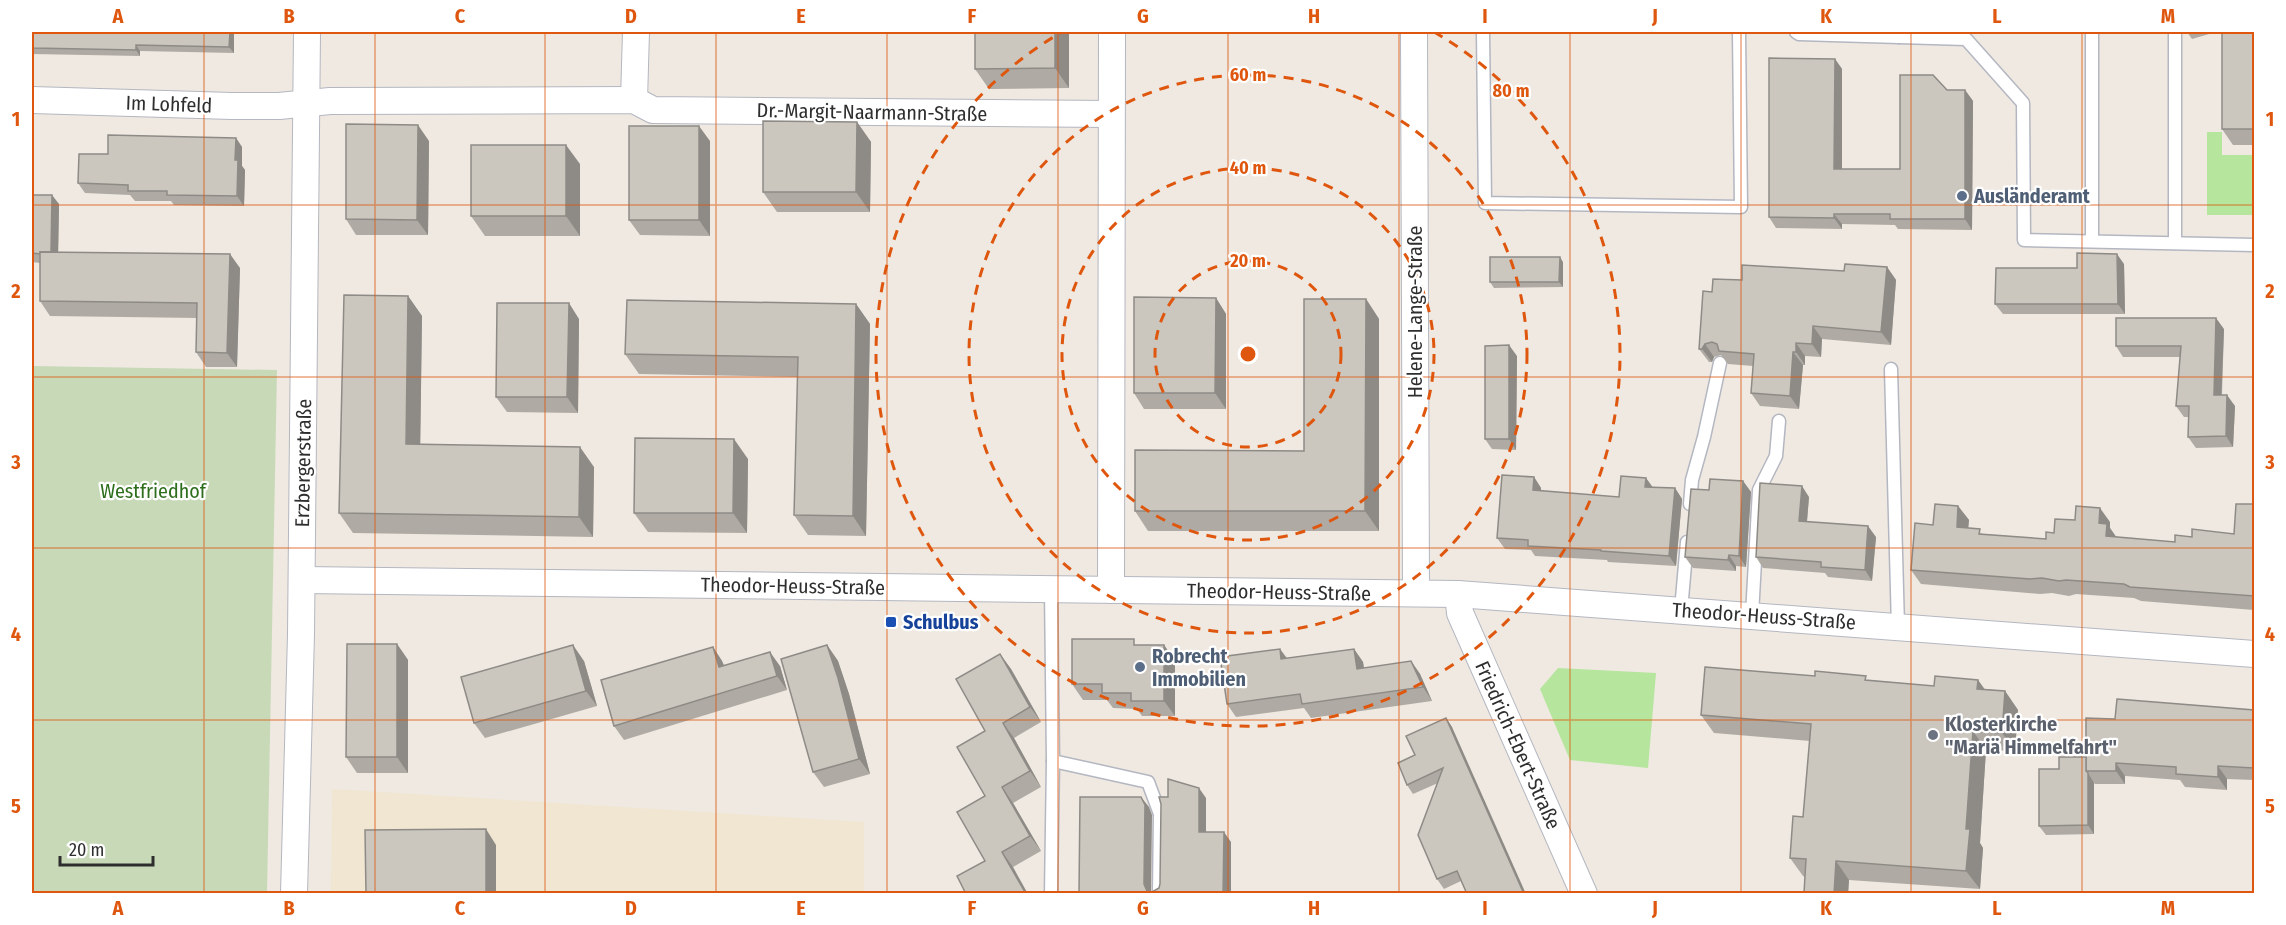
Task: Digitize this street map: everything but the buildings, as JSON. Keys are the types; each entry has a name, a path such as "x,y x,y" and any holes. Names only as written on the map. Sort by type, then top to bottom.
{"street":[{"name":"Erzbergerstraße","path":"294,894 302,579 307,32"},
{"path":"634,100 636,32"},
{"path":"1111,590 1112,32"},
{"name":"Helene-Lange-Straße","path":"1414,32 1416,594"},
{"name":"Im Lohfeld","path":"32,100 232,106 306,104"},
{"name":"Dr.-Margit-Naarmann-Straße","path":"306,104 330,101 634,100 653,110 1111,114"},
{"name":"Theodor-Heuss-Straße","path":"302,579 1458,594 2254,654"},
{"name":"Friedrich-Ebert-Straße","path":"1458,594 1460,613 1584,894"}],"lane":[{"path":"1483,32 1485,203 1741,207 1739,32"},
{"path":"1796,32 1799,34 1899,34 1966,39 2023,103 2024,240 2254,245"},
{"path":"2092,32 2092,241"},
{"path":"2175,32 2175,243"},
{"path":"1681,610 1692,480 1720,363"},
{"path":"1891,369 1898,627"},
{"path":"1752,615 1759,490 1776,456 1779,420"},
{"path":"1051,589 1053,761 1051,894"},
{"path":"1053,761 1148,782 1160,814 1159,894"}],"shaded area":[{"path":"332,789 864,822 864,893 331,894"}],"green space":[{"path":"2207,132 2222,132 2222,155 2254,155 2254,215 2207,215"},
{"name":"Westfriedhof","path":"32,366 277,370 267,893 32,893"},
{"path":"1558,668 1656,673 1648,768 1570,760 1540,689"}],"place":[{"name":"Ausländeramt","path":"1962,196"},
{"name":"Schulbus","path":"891,622"},
{"name":"Robrecht Immobilien","path":"1140,667"},
{"name":"Klosterkirche \"Mariä Himmelfahrt\"","path":"1933,735"}]}
